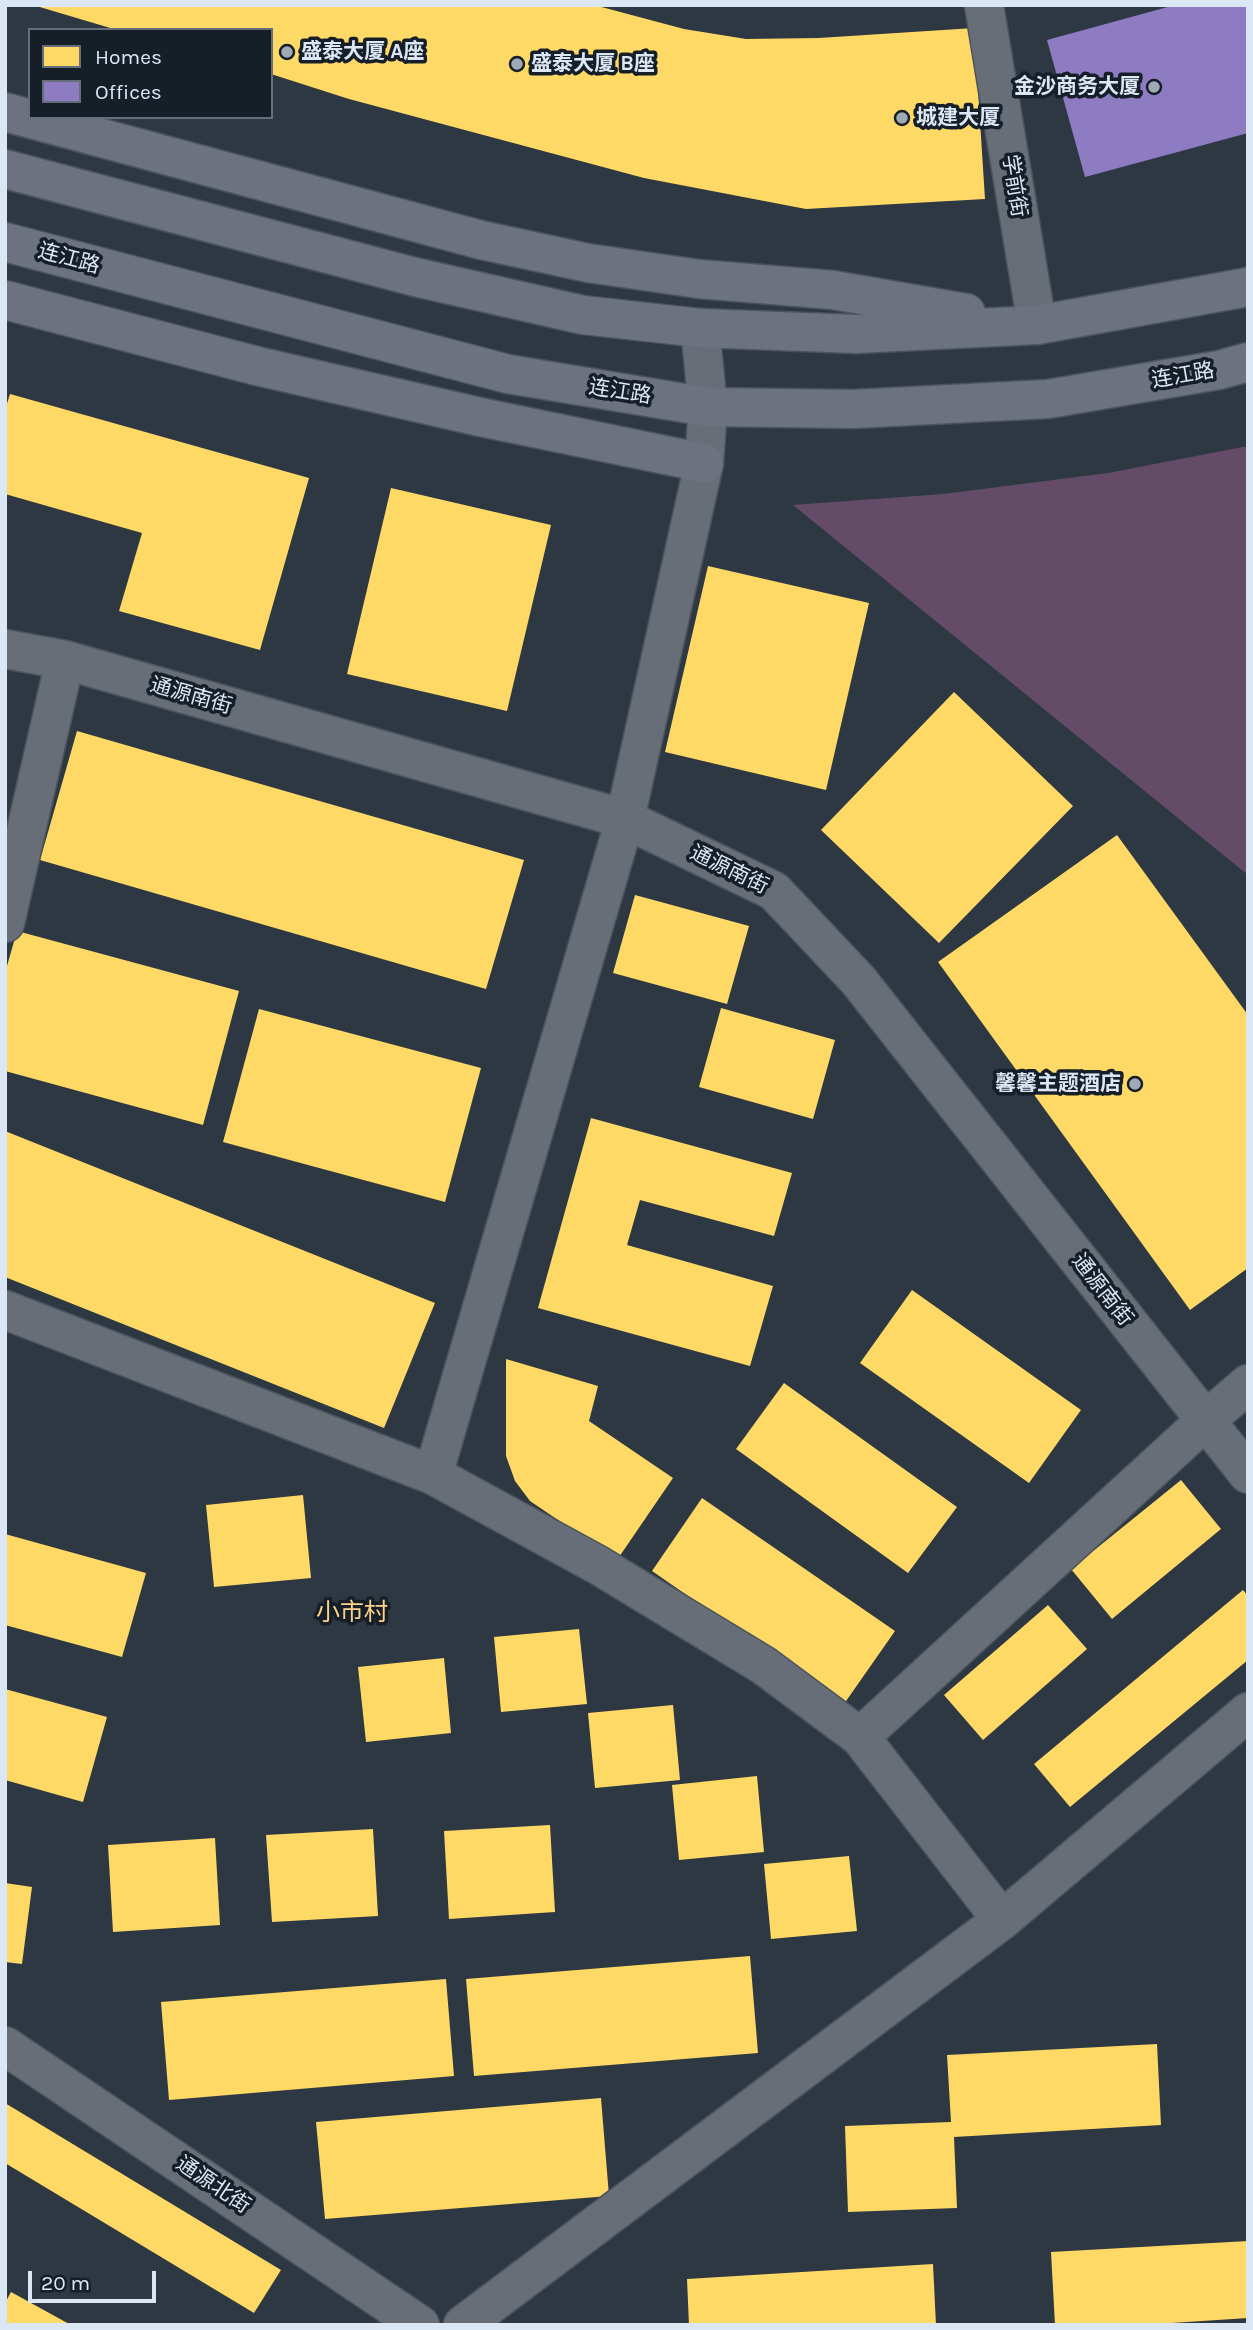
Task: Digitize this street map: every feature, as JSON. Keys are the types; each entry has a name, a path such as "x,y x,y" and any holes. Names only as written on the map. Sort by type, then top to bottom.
{"main road":[{"path":"5,112 28,118"},
{"path":"31,119 481,240 587,263 699,279 833,290 1037,325"},
{"path":"5,169 440,283 583,315 701,328 856,334 1037,325 1248,287"},
{"name":"连江路","path":"5,242 508,373 708,407 853,409 1048,399 1219,370 1248,362"},
{"path":"5,300 270,369 480,417 704,463"}],"street":[{"name":"学前街","path":"984,5 1037,325"},
{"path":"433,1475 625,819 704,463 708,407 701,328"},
{"name":"通源南街","path":"5,649 65,660 625,819 774,891 858,980 1248,1474"},
{"path":"5,923 65,660"},
{"path":"5,1310 433,1475 598,1565 763,1665 860,1737 1002,1920"},
{"path":"860,1737 1248,1384"},
{"path":"463,2325 1002,1920 1248,1712"},
{"name":"通源北街","path":"5,2046 420,2325"}],"shaded area":[{"path":"1248,446 1248,875 793,505 943,494 1108,473"}],"building: Homes":[{"path":"33,5 594,5 684,29 746,39 819,38 974,28 985,199 806,209 644,178 349,99 273,75 273,28 110,28"},
{"path":"10,394 309,478 260,650 119,611 142,533 5,494 5,410"},
{"path":"391,488 551,525 507,711 347,674"},
{"path":"708,566 869,603 826,790 665,752"},
{"path":"954,692 1073,806 939,943 821,830"},
{"path":"77,731 524,860 486,989 40,860"},
{"path":"1117,835 1248,1015 1248,1268 1190,1310 938,962"},
{"path":"635,895 749,926 727,1004 613,973"},
{"path":"17,931 239,991 203,1125 5,1071 5,973"},
{"path":"721,1008 835,1040 813,1119 699,1087"},
{"path":"259,1009 481,1068 445,1202 223,1142"},
{"path":"591,1118 792,1173 774,1236 640,1200 627,1245 773,1286 750,1366 538,1308"},
{"path":"5,1131 435,1303 384,1428 5,1277"},
{"path":"912,1290 1081,1410 1029,1483 860,1363"},
{"path":"506,1359 598,1386 589,1421 673,1478 617,1560 530,1501 515,1481 506,1456"},
{"path":"784,1383 957,1507 908,1573 736,1449"},
{"path":"1181,1480 1221,1529 1112,1619 1071,1569"},
{"path":"303,1495 311,1578 214,1587 206,1505"},
{"path":"702,1498 895,1631 844,1704 652,1571"},
{"path":"5,1534 146,1573 122,1657 5,1625"},
{"path":"1243,1590 1248,1596 1248,1660 1070,1807 1034,1764"},
{"path":"1048,1605 1087,1649 983,1740 944,1695"},
{"path":"579,1629 587,1704 501,1712 494,1637"},
{"path":"444,1658 451,1733 366,1742 358,1667"},
{"path":"5,1689 107,1717 83,1802 5,1780"},
{"path":"673,1705 680,1780 595,1788 588,1713"},
{"path":"757,1776 764,1852 679,1860 672,1785"},
{"path":"550,1825 555,1912 449,1919 444,1831"},
{"path":"373,1829 378,1916 272,1922 266,1835"},
{"path":"215,1838 220,1925 113,1932 108,1845"},
{"path":"849,1856 857,1931 771,1939 764,1864"},
{"path":"5,1883 32,1887 22,1964 5,1962"},
{"path":"750,1956 758,2053 474,2076 466,1979"},
{"path":"446,1979 454,2076 169,2100 161,2002"},
{"path":"1157,2044 1161,2125 954,2137 957,2208 848,2212 845,2126 951,2122 947,2055"},
{"path":"601,2098 609,2196 325,2219 316,2122"},
{"path":"5,2103 281,2270 254,2313 5,2163"},
{"path":"1248,2241 1248,2318 1141,2325 1055,2325 1051,2252"},
{"path":"933,2264 936,2325 689,2325 687,2279"},
{"path":"11,2292 71,2325 5,2325 5,2303"}],"building: Offices":[{"name":"金沙商务大厦","path":"1175,5 1248,5 1248,133 1085,177 1047,40"}],"place":[{"name":"盛泰大厦 A座","path":"287,52"},
{"name":"盛泰大厦 B座","path":"517,64"},
{"name":"金沙商务大厦","path":"1154,87"},
{"name":"城建大厦","path":"902,118"},
{"name":"馨馨主题酒店","path":"1135,1084"}],"district":[{"name":"小市村","path":"352,1613"}]}
